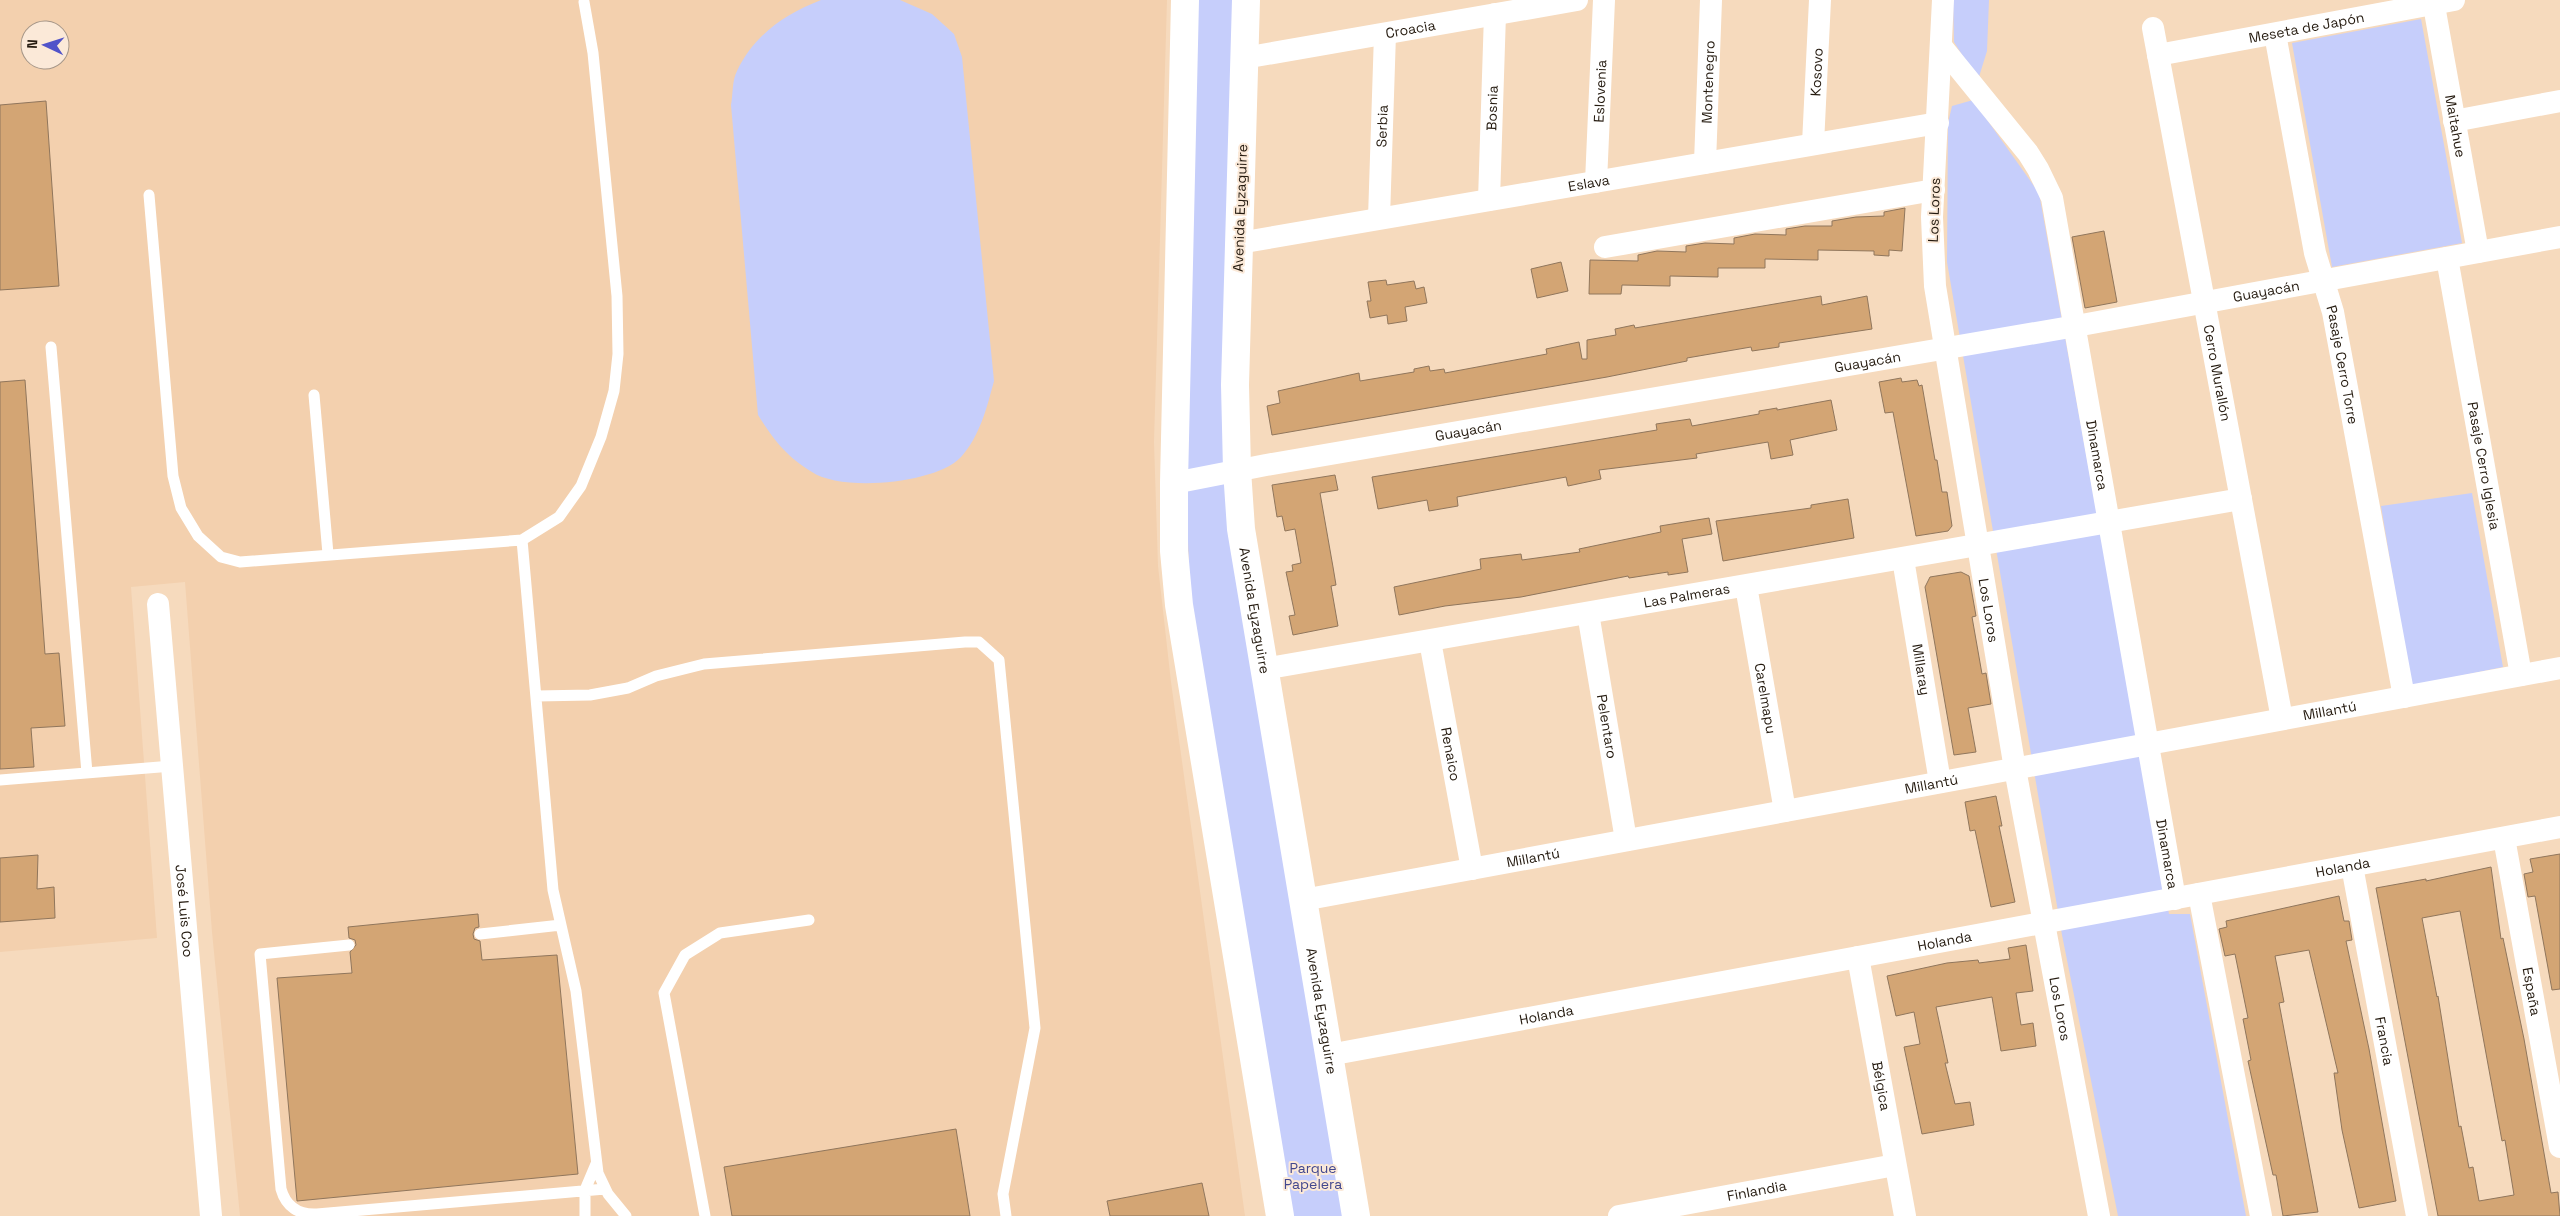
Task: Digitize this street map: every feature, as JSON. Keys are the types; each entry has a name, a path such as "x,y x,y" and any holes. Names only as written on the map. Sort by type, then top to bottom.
{"main road":[{"path":"1185,0 1174,551 1179,605 1280,1216"},
{"name":"Avenida Eyzaguirre","path":"1246,0 1239,242 1236,470 1244,555 1356,1216"}],"street":[{"name":"Croacia","path":"1244,58 1577,0"},
{"name":"Eslovenia","path":"1596,182 1604,0"},
{"name":"Montenegro","path":"1705,163 1711,0"},
{"name":"Kosovo","path":"1813,144 1820,0"},
{"name":"Los Loros","path":"1943,0 1934,190 1933,266 2015,768 2099,1216"},
{"name":"Meseta de Japón","path":"2158,55 2440,1"},
{"name":"Maitahue","path":"2440,1 2454,121 2478,252"},
{"name":"Bosnia","path":"1489,200 1495,14"},
{"name":"Cerro Murallón","path":"2153,28 2282,719"},
{"name":"Serbia","path":"1379,218 1385,34"},
{"name":"Pasaje Cerro Torre","path":"2275,34 2315,253 2333,312 2404,697"},
{"name":"Dinamarca","path":"1941,46 2028,154 2047,186 2055,211 2175,899"},
{"path":"2454,121 2560,101"},
{"name":"Eslava","path":"1239,242 1938,123"},
{"path":"1606,247 1934,190"},
{"name":"Guayacán","path":"1174,483 1236,470 2076,326 2560,237"},
{"name":"Pasaje Cerro Iglesia","path":"2446,258 2521,675"},
{"name":"Las Palmeras","path":"1264,669 2241,499"},
{"name":"Millaray","path":"1902,559 1940,782"},
{"name":"Carelmapu","path":"1746,586 1785,811"},
{"name":"José Luis Coo","path":"158,604 211,1216"},
{"name":"Pelentaro","path":"1588,613 1626,840"},
{"name":"Renaico","path":"1430,640 1472,869"},
{"name":"Millantú","path":"1303,900 2560,668"},
{"name":"Holanda","path":"1329,1055 2560,827"},
{"name":"España","path":"2504,838 2560,1147"},
{"name":"Francia","path":"2352,866 2417,1216"},
{"name":"Dinamarca","path":"2199,894 2261,1216"},
{"name":"Bélgica","path":"1858,957 1904,1216"},
{"name":"Finlandia","path":"1619,1216 1895,1165"}],"lane":[{"path":"149,195 173,476 181,508 198,536 221,557 240,562 522,540 559,517 581,486 601,437 614,391 618,354 617,296 593,53 584,2"},
{"path":"51,347 87,773"},
{"path":"314,395 328,554"},
{"path":"522,540 553,890 576,991 596,1164 605,1189 626,1216"},
{"path":"537,696 590,696 628,688 656,676 704,664 965,642 979,642 999,660 1035,1028 1003,1194 1006,1216"},
{"path":"0,780 172,766"},
{"path":"706,1216 664,994 685,955 720,933 809,920"},
{"path":"480,934 561,925"},
{"path":"350,945 260,954 281,1189 287,1203 300,1212 317,1214 605,1189"},
{"path":"585,1216 585,1190 596,1164"}],"shaded area":[{"path":"0,0 1167,0 1154,442 1158,566 1171,682 1245,1216 240,1216 212,932 185,582 131,587 157,938 0,952"}],"green space":[{"path":"821,0 900,0 932,14 954,34 962,57 994,381 978,431 968,449 949,466 931,474 911,479 865,483 844,482 826,478 812,472 788,454 775,440 758,415 731,105 733,83 744,58 762,36 783,19"},
{"name":"Parque Papelera","path":"1196,0 1238,0 1227,434 1350,1216 1290,1216 1190,598 1187,513"},
{"path":"1953,0 1989,0 1987,51 1978,80 1954,42"},
{"path":"2421,19 2462,243 2332,267 2292,43"},
{"path":"1973,100 2039,193 2169,914 2190,914 2246,1216 2118,1216 2062,935 1947,262 1948,123 1952,106"},
{"path":"2472,493 2503,667 2411,686 2381,506"}],"building":[{"path":"46,101 59,286 0,290 0,105"},
{"path":"1905,208 1902,251 1889,250 1889,256 1874,255 1874,251 1818,250 1818,260 1765,259 1765,268 1718,268 1718,277 1670,276 1670,286 1622,285 1621,294 1589,294 1590,260 1638,261 1638,255 1657,251 1686,252 1686,246 1705,243 1734,244 1734,238 1755,234 1786,235 1786,229 1805,226 1832,226 1832,221 1856,217 1884,216 1884,212"},
{"path":"2104,231 2117,302 2085,308 2072,237"},
{"path":"1561,262 1568,291 1537,298 1531,269"},
{"path":"1386,280 1387,285 1414,281 1416,289 1424,287 1427,303 1405,307 1407,321 1388,324 1387,315 1370,318 1367,301 1371,301 1368,282"},
{"path":"1821,296 1822,305 1867,296 1872,329 1779,343 1779,347 1752,351 1751,347 1687,358 1687,361 1607,377 1272,435 1267,406 1280,403 1278,391 1359,373 1360,381 1414,372 1414,369 1429,366 1430,371 1444,369 1445,373 1547,354 1546,349 1579,342 1582,359 1587,359 1587,340 1616,335 1615,329 1634,325 1635,328"},
{"path":"1901,378 1902,382 1917,380 1919,386 1922,385 1942,492 1947,492 1952,526 1948,531 1916,536 1893,412 1885,413 1879,382"},
{"path":"25,380 45,654 59,653 65,726 31,728 34,767 0,769 0,382"},
{"path":"1831,400 1837,430 1790,440 1793,455 1771,459 1768,442 1696,454 1697,458 1599,470 1601,479 1568,486 1566,477 1457,497 1458,506 1429,511 1427,500 1378,509 1372,477 1657,430 1656,424 1690,419 1692,426 1759,414 1759,411 1777,408 1777,410"},
{"path":"1335,475 1338,490 1320,493 1336,585 1331,586 1338,626 1293,635 1289,616 1295,615 1286,572 1293,571 1292,565 1301,563 1295,529 1285,531 1282,516 1277,517 1272,485"},
{"path":"1848,499 1854,538 1723,561 1716,521 1811,508 1811,505"},
{"path":"1709,518 1712,534 1682,539 1688,572 1668,575 1668,572 1629,578 1628,576 1521,597 1445,606 1399,615 1394,587 1481,569 1480,559 1521,554 1522,560 1580,552 1579,549 1661,532 1660,526"},
{"path":"1961,572 1969,576 1976,616 1972,617 1982,674 1986,673 1991,704 1968,708 1976,752 1954,755 1925,587 1930,577"},
{"path":"1996,796 2002,826 1999,826 2015,902 1991,907 1975,830 1970,831 1965,802"},
{"path":"2560,854 2560,989 2552,990 2535,896 2528,897 2524,874 2533,872 2530,859"},
{"path":"38,855 37,889 54,887 55,918 0,922 0,858"},
{"path":"2491,867 2501,939 2503,938 2524,1039 2551,1193 2558,1192 2560,1216 2438,1216 2376,888 2426,879 2426,881","holes":["2460,911 2502,1141 2505,1140 2514,1195 2479,1201 2473,1167 2469,1168 2461,1126 2459,1127 2438,996 2422,918"]},
{"path":"2339,896 2344,921 2349,921 2352,940 2346,941 2369,1049 2396,1201 2359,1208 2342,1130 2334,1073 2338,1073 2309,950 2275,956 2284,1002 2279,1003 2318,1212 2283,1216 2276,1175 2273,1175 2248,1061 2251,1060 2243,1019 2248,1018 2235,954 2225,956 2219,929 2227,927 2226,921"},
{"path":"478,914 479,927 475,928 473,934 474,939 480,941 482,960 557,955 578,1174 297,1201 277,978 352,973 350,952 356,945 355,940 349,938 348,927"},
{"path":"2026,945 2033,991 2016,993 2021,1025 2033,1023 2036,1046 2001,1051 1992,997 1936,1007 1948,1063 1945,1063 1955,1104 1970,1102 1974,1125 1922,1134 1904,1047 1920,1044 1914,1012 1896,1016 1887,976 1947,963 1978,960 1979,963 2010,959 2008,948"},
{"path":"956,1129 970,1216 732,1216 724,1167"},
{"path":"1202,1183 1209,1216 1110,1216 1107,1201"}]}
